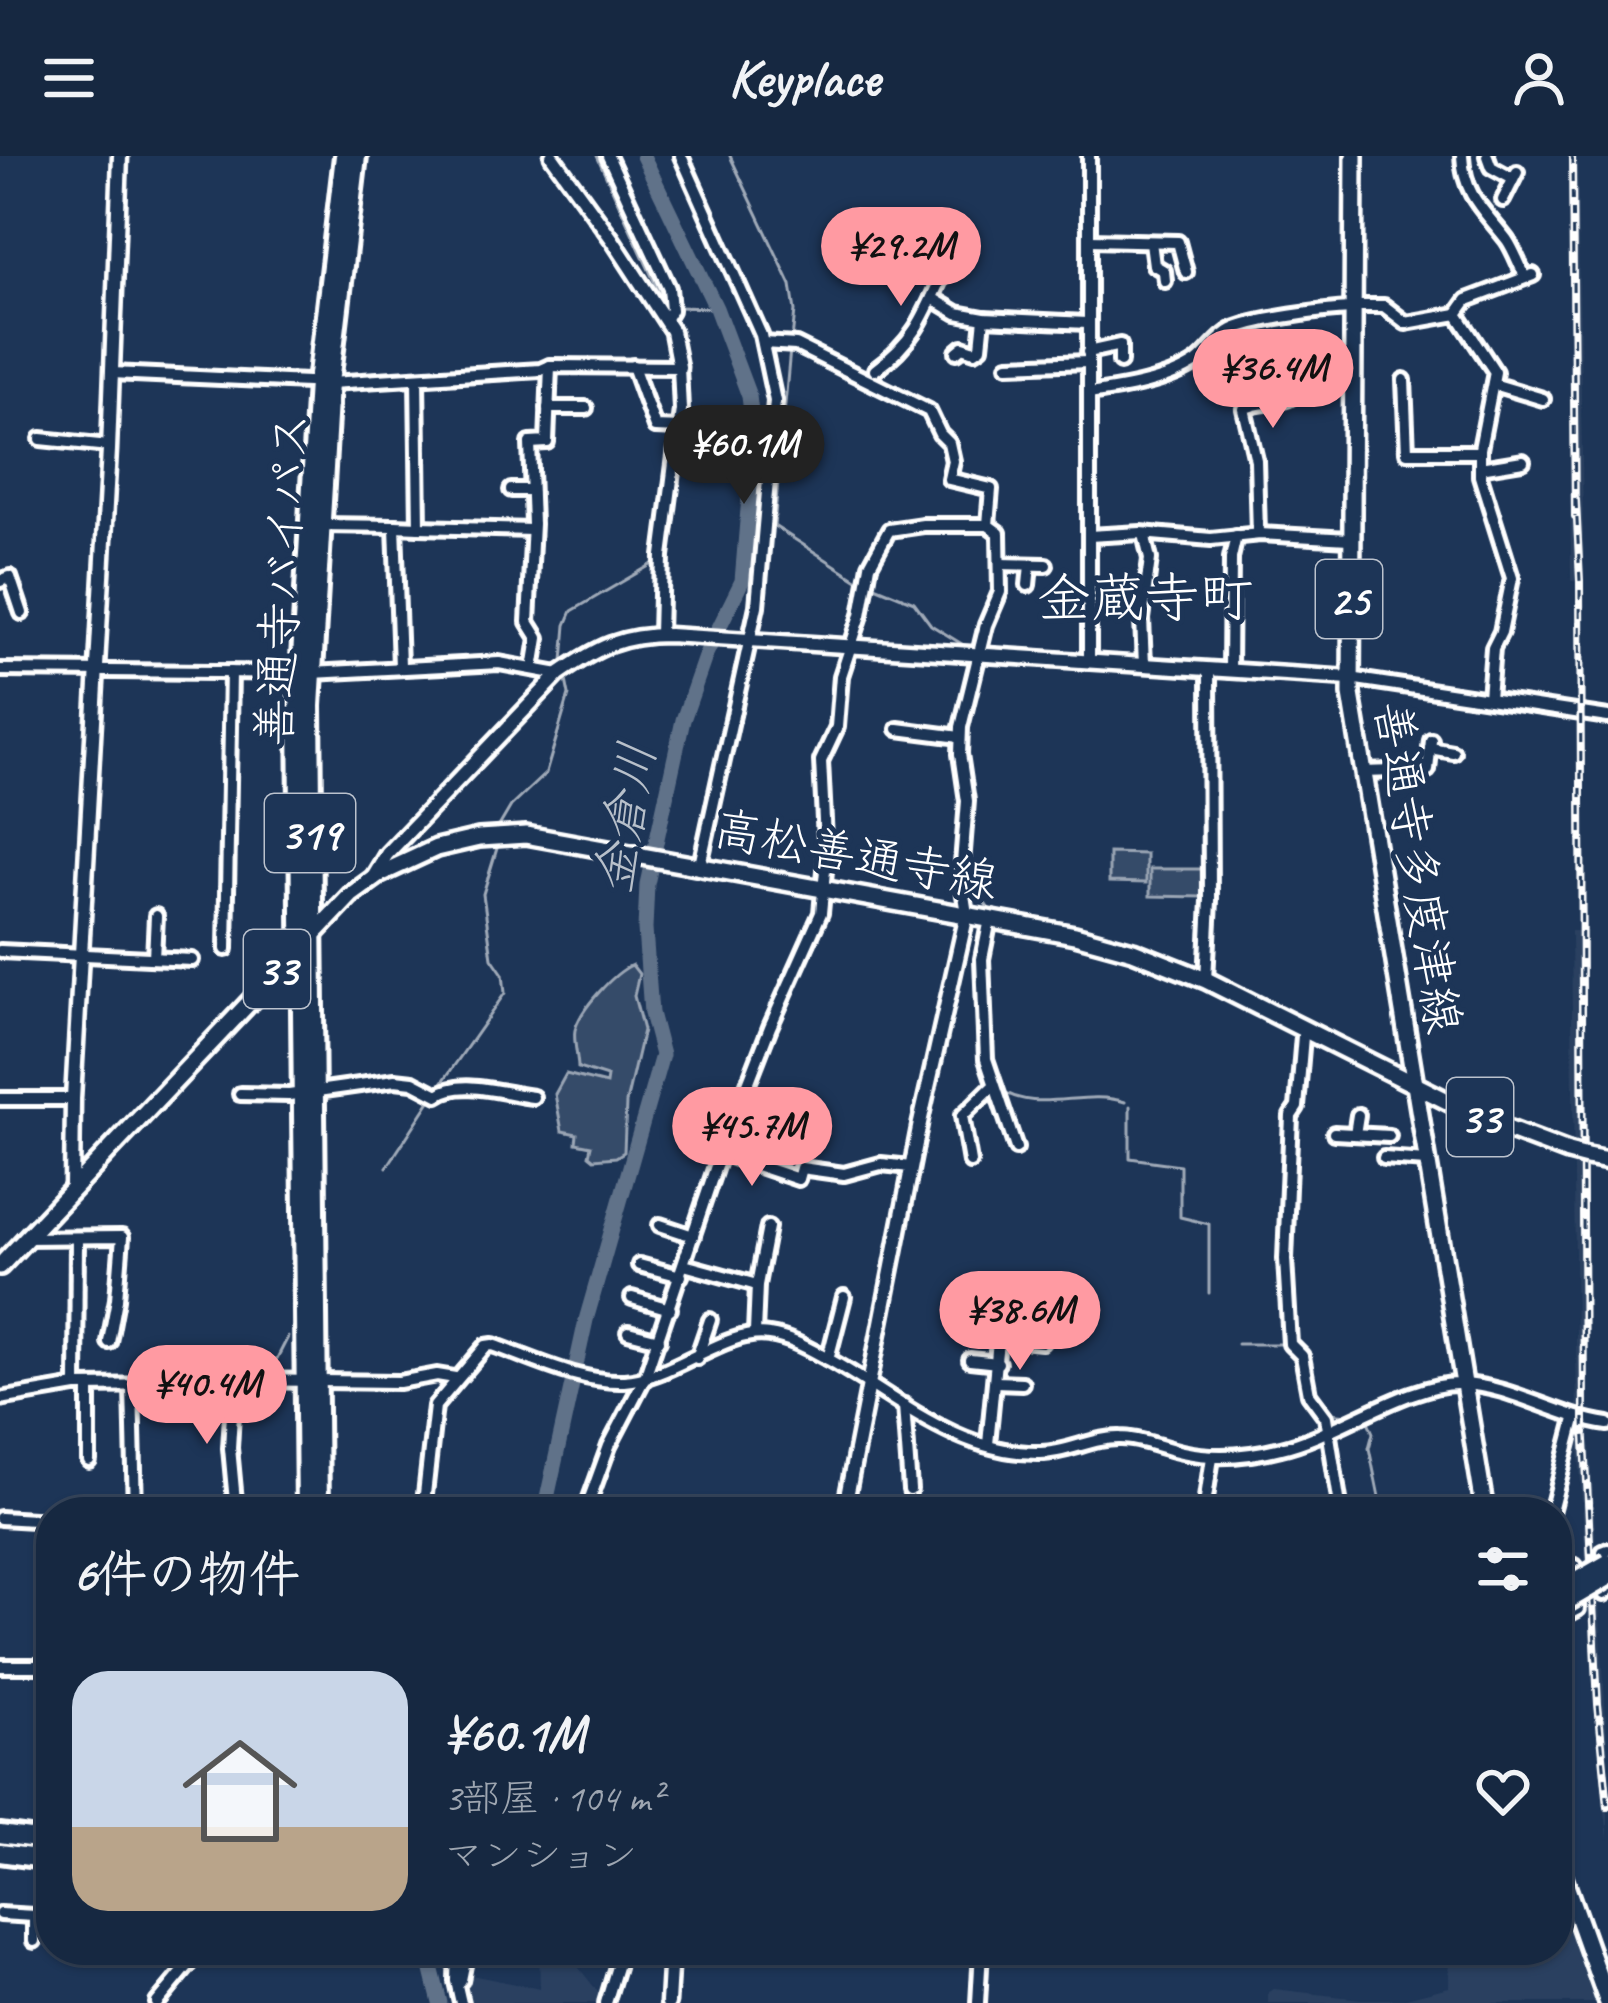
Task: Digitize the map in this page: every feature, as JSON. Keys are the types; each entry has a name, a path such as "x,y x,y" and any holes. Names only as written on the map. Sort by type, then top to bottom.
{"highway":[{"name":"善通寺バイパス","path":"306,1497 310,1380 306,673 323,383 344,156"},
{"name":"善通寺バイパス","path":"306,1092 298,998 310,887 306,673 320,525 323,383 357,156"},
{"name":"善通寺バイパス","path":"310,1380 318,1497"},
{"path":"1572,1581 1606,1555"},
{"path":"1572,1601 1607,1587"},
{"path":"0,1834 36,1839"},
{"path":"0,1853 36,1858"}],"main road":[{"name":"善通寺多度津線","path":"1354,156 1350,678 1483,1497"},
{"name":"高松善通寺線","path":"0,1266 340,906 371,880 416,856 479,838 526,835 636,853 1108,944 1206,980 1491,1124 1608,1161"},
{"path":"310,887 320,902 340,906"},
{"path":"264,984 285,982 298,998"},
{"path":"1328,1040 1389,1060 1407,1038"},
{"path":"1396,1075 1405,1072 1410,1061"},
{"path":"1419,1119 1433,1100 1491,1124"},
{"path":"1572,1902 1608,2003"}],"street":[{"path":"72,1188 120,156"},
{"path":"552,156 669,312"},
{"path":"608,156 669,288 679,367 660,635"},
{"path":"681,156 763,343 775,401 763,560 698,864"},
{"path":"1089,156 1089,662"},
{"path":"1088,394 1139,384 1196,362 1233,329 1352,307 1384,306 1406,322 1457,314 1467,300 1529,275 1465,180 1462,156"},
{"path":"1487,156 1492,167 1515,176 1504,200"},
{"path":"1090,240 1178,242 1186,272"},
{"path":"1151,242 1154,265 1164,271 1165,281"},
{"path":"875,370 901,352 916,333 946,266"},
{"path":"932,298 957,314 1087,323"},
{"path":"1457,314 1496,372 1480,468 1512,578 1493,648 1489,698"},
{"path":"957,352 963,347 975,351 980,347 984,318"},
{"path":"763,343 796,345 929,411 950,443 949,479 991,489 988,525"},
{"path":"1008,365 1088,357 1120,346 1120,362"},
{"path":"1258,534 1256,460 1244,409 1265,400 1289,399 1319,374 1352,362"},
{"path":"112,373 323,383 550,366 679,367"},
{"path":"533,669 538,638 528,622 530,442 547,442 550,366"},
{"path":"634,366 655,428 676,428"},
{"path":"417,378 419,527"},
{"path":"1404,380 1407,452 1480,452"},
{"path":"1493,385 1543,399"},
{"path":"548,408 586,408"},
{"path":"41,439 109,446"},
{"path":"1480,468 1523,461"},
{"path":"511,490 531,490"},
{"path":"320,525 532,530"},
{"path":"594,1497 609,1446 659,1340 721,1153 770,1027 821,913 826,888 820,761 837,727 847,648 861,615 870,565 889,530 988,525 999,533 1000,592 977,656 961,736 967,801 961,876 967,914 911,1167 847,1497"},
{"path":"395,526 400,666"},
{"path":"1144,534 1150,560 1142,620 1144,665"},
{"path":"1089,536 1349,538"},
{"path":"1230,671 1231,558 1236,536"},
{"path":"1000,564 1046,566"},
{"path":"1028,585 1030,565"},
{"path":"0,581 10,578 22,613"},
{"path":"371,880 404,837 559,674 608,644 632,636 1350,678 1608,717"},
{"path":"0,670 306,673 499,663 559,674"},
{"path":"1206,980 1209,669"},
{"path":"226,949 231,672"},
{"path":"921,731 922,714"},
{"path":"898,729 961,736"},
{"path":"1364,772 1429,770 1431,744 1453,752"},
{"path":"404,837 404,852 416,856"},
{"path":"154,958 156,916"},
{"path":"990,919 982,958 984,1044 992,1087 1004,1107 1016,1148"},
{"path":"0,951 192,960"},
{"path":"1303,1036 1297,1107 1291,1116 1285,1259 1290,1344 1302,1357 1309,1394 1326,1417 1338,1497"},
{"path":"240,1094 306,1092 394,1080 413,1082 435,1094 448,1088 481,1089 533,1097"},
{"path":"970,1162 962,1117 992,1087"},
{"path":"0,1099 73,1100"},
{"path":"1355,1134 1358,1115"},
{"path":"1334,1133 1388,1131 1388,1158 1426,1161"},
{"path":"721,1153 798,1179 801,1168 844,1174 881,1164 911,1167"},
{"path":"661,1225 693,1236"},
{"path":"754,1334 768,1227"},
{"path":"26,1238 122,1237 109,1342"},
{"path":"77,1238 76,1314 88,1461"},
{"path":"639,1265 757,1286"},
{"path":"828,1359 844,1297"},
{"path":"632,1298 670,1309"},
{"path":"988,1444 1002,1299"},
{"path":"972,1310 1002,1315"},
{"path":"76,1314 94,1314"},
{"path":"698,1358 710,1320"},
{"path":"628,1332 659,1340"},
{"path":"424,1497 432,1417 440,1397 486,1346 596,1378 623,1381 698,1358 754,1334 787,1339 870,1382 937,1427 988,1444 1042,1453 1127,1438 1212,1457 1280,1449 1329,1434 1442,1384 1514,1394 1575,1419 1608,1424"},
{"path":"1000,1339 1042,1342"},
{"path":"970,1360 998,1363"},
{"path":"0,1399 82,1386 455,1378"},
{"path":"234,1380 230,1448 235,1497"},
{"path":"996,1382 1022,1383"},
{"path":"132,1386 135,1497"},
{"path":"904,1405 910,1490"},
{"path":"1555,1497 1575,1419"},
{"path":"1206,1497 1212,1457"},
{"path":"0,1518 36,1520"},
{"path":"1572,1612 1578,1609"},
{"path":"0,1666 36,1666"},
{"path":"0,1914 34,1916 34,1940"},
{"path":"157,2003 189,1965"},
{"path":"457,1965 461,2003"},
{"path":"458,1989 464,1965"},
{"path":"606,2003 617,1965"},
{"path":"668,2003 670,1965"},
{"path":"977,2003 980,1965"}],"shaded area":[{"path":"1568,156 1577,156 1584,582 1571,581"},
{"path":"1109,853 1146,854 1146,883 1109,882"},
{"path":"1150,869 1203,869 1203,897 1150,896"},
{"path":"1571,931 1587,931 1589,1421 1608,1757 1608,1839 1594,1705 1577,1419"},
{"path":"632,965 639,974 634,996 643,1030 626,1103 624,1152 594,1159 589,1155 591,1146 576,1143 577,1134 562,1131 555,1094 566,1074 606,1084 607,1077 578,1068 575,1030 599,993"},
{"path":"1572,1915 1604,2003 1268,2003 1268,1992 1274,1989 1402,1999 1449,1987 1450,1965 1572,1965"},
{"path":"539,1965 577,1965 598,1992 597,2003 465,2003 462,1990 466,1974 540,1989"}],"waterway":[{"path":"597,156 666,307"},
{"name":"金倉川","path":"547,1497 586,1320 662,1055 651,1013 647,884 683,720 706,654 742,581 754,437 749,396 716,308 643,156"},
{"path":"730,156 791,285 792,340"},
{"path":"676,307 716,308"},
{"path":"790,349 774,526 861,582"},
{"path":"673,372 674,423"},
{"path":"659,542 662,515"},
{"path":"563,661 572,611 656,562 657,557"},
{"path":"870,584 914,602 931,625 970,649"},
{"path":"498,828 511,806 546,773 569,695 565,675"},
{"path":"968,772 972,816"},
{"path":"437,1090 505,993 503,974 492,958 483,894 498,845"},
{"path":"984,902 989,909"},
{"path":"1000,1089 1029,1100 1109,1098 1125,1102"},
{"path":"387,1167 432,1098"},
{"path":"1130,1106 1130,1158 1180,1165 1180,1217 1209,1224 1209,1293"},
{"path":"269,1374 288,1337"},
{"path":"1237,1344 1283,1344"},
{"path":"1331,1413 1347,1415"},
{"path":"1367,1419 1373,1433 1369,1448 1379,1497"},
{"path":"1572,1923 1593,1982"},
{"name":"金倉川","path":"431,1965 440,2003"}],"railway":[{"path":"1572,156 1575,517"},
{"path":"1576,500 1584,1420 1598,1704 1608,1807"}],"district":[{"name":"金蔵寺町","path":"1145,597"}]}
